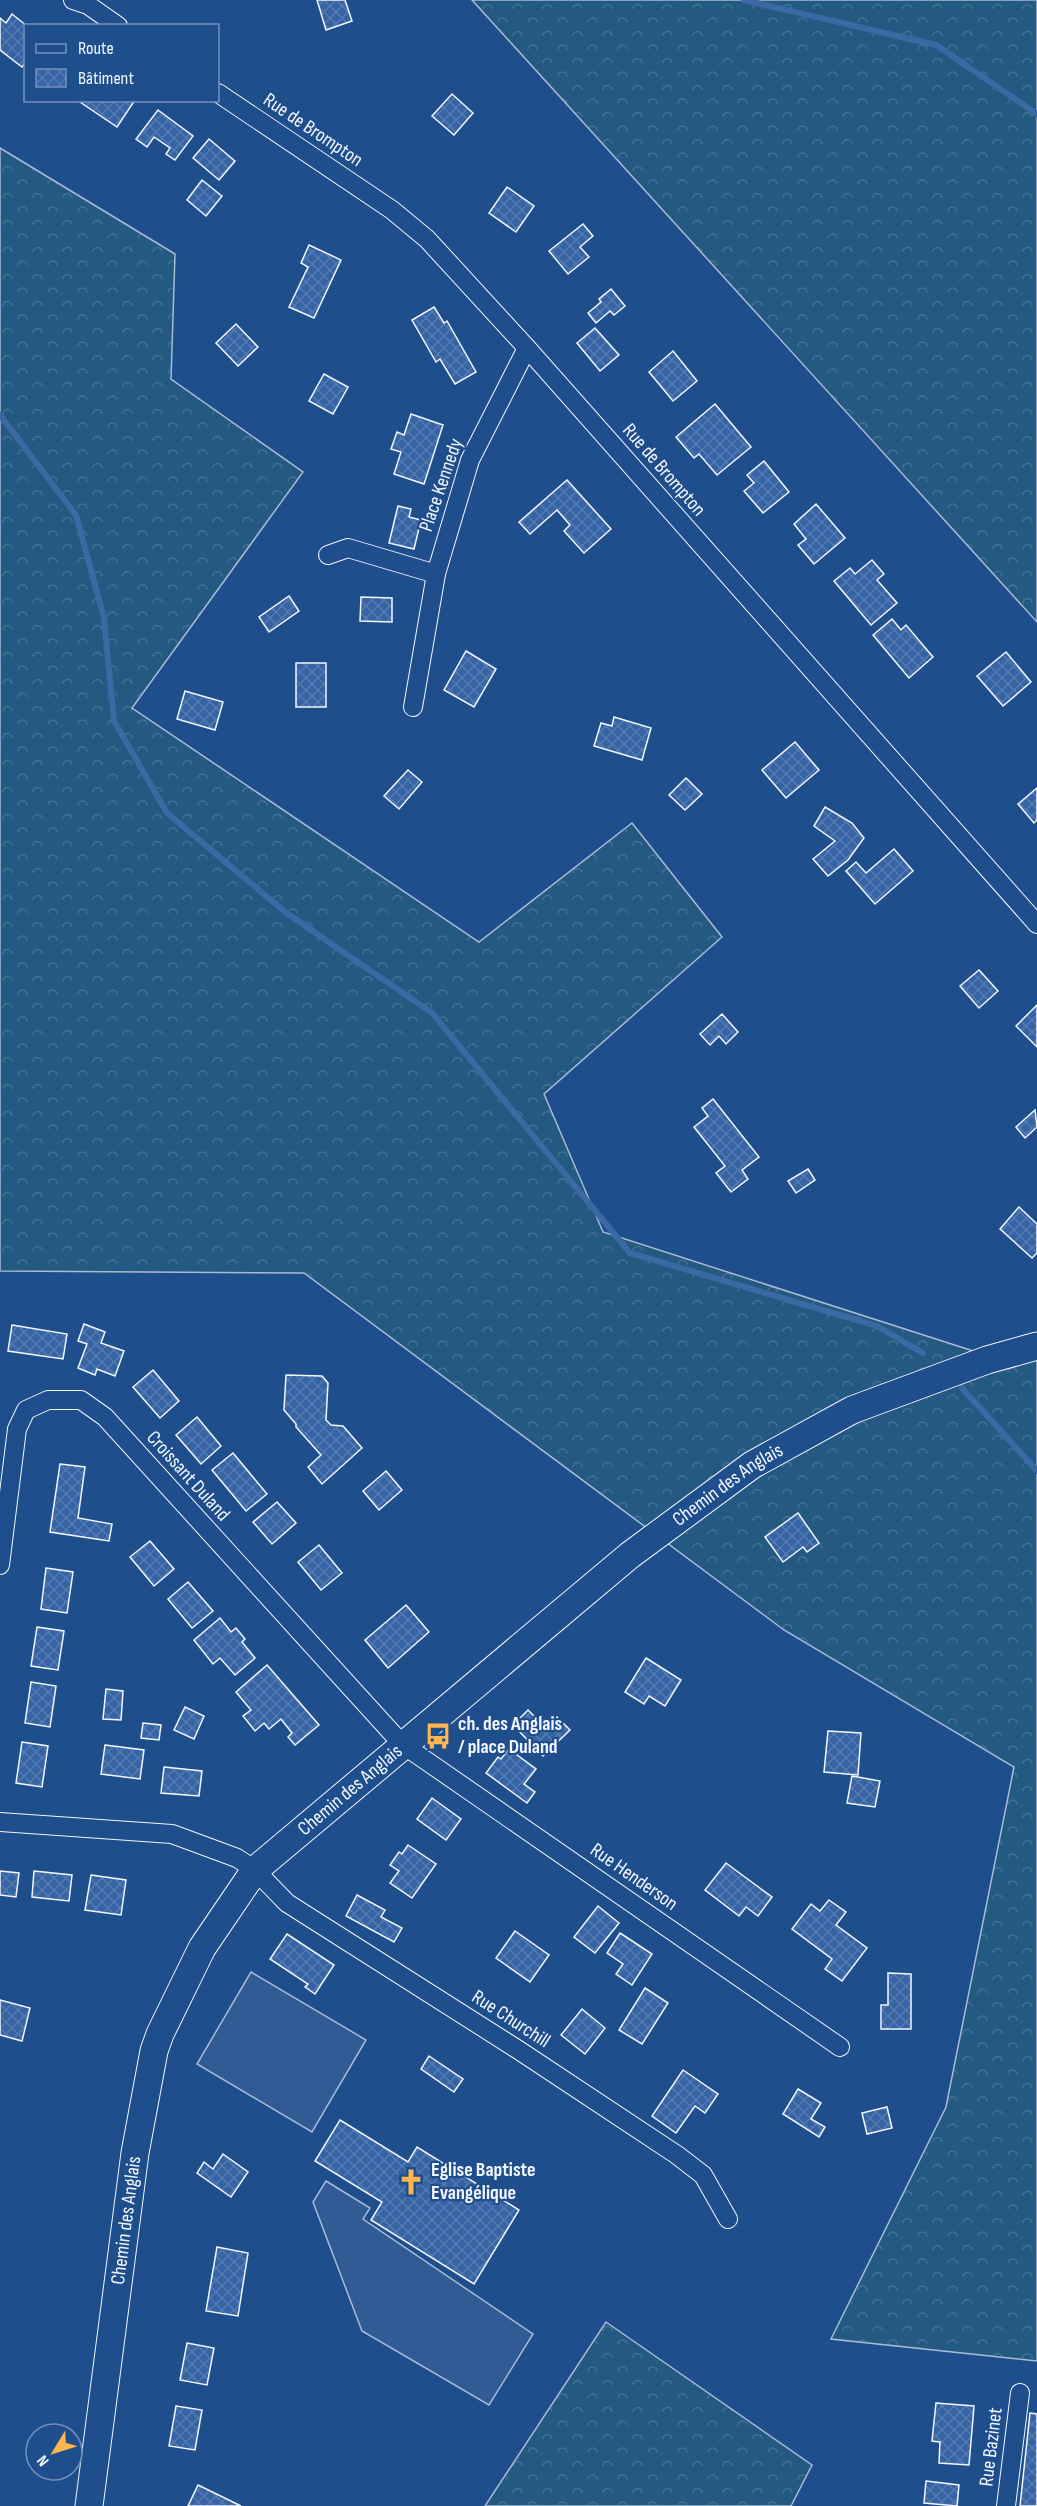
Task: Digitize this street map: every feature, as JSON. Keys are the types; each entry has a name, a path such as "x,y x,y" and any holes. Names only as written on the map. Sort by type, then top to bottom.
{"street":[{"path":"83,2 115,24"},
{"name":"Rue de Brompton","path":"219,94 392,210 427,239 527,348 1037,924"},
{"name":"Place Kennedy","path":"413,707 436,574 470,460 527,348"},
{"path":"328,555 348,548 436,574"},
{"name":"Chemin des Anglais","path":"89,2506 135,2153 154,2051 202,1948 255,1870 402,1744 630,1555 752,1465 852,1410 987,1360 1037,1346"},
{"name":"Croissant Duland","path":"0,1564 17,1429 26,1410 48,1400 81,1400 105,1417 402,1744"},
{"name":"Rue Henderson","path":"402,1744 840,2047"},
{"path":"0,1821 172,1834 237,1858 255,1870"},
{"name":"Rue Churchill","path":"255,1870 287,1903 517,2049 677,2155 703,2175 728,2219"},
{"name":"Rue Bazinet","path":"1006,2506 1020,2393"}],"green space":[{"path":"472,0 1037,0 1037,622"},
{"path":"0,148 175,254 171,379 303,472 132,708 479,942 632,823 722,937 544,1094 603,1232 995,1358 1037,1351 1037,2361 831,2339 946,2107 1014,1767 784,1630 304,1273 0,1271"},
{"path":"606,2322 812,2465 791,2506 485,2506"}],"shaded area":[{"path":"251,1972 366,2040 312,2132 197,2064"},
{"path":"326,2181 370,2208 363,2219 533,2334 489,2405 362,2331 313,2202"}],"building":[{"path":"317,0 345,0 352,21 326,30"},
{"path":"12,14 24,24 24,64 22,67 0,50 0,18 6,23"},
{"path":"452,94 473,113 454,135 432,116"},
{"path":"80,102 134,102 117,127"},
{"path":"158,110 193,136 175,160 166,154 170,148 154,137 147,147 136,139"},
{"path":"209,139 235,161 219,180 193,158"},
{"path":"202,180 222,196 206,216 187,200"},
{"path":"507,187 534,206 516,232 489,213"},
{"path":"583,224 593,236 580,247 589,257 568,274 549,251"},
{"path":"309,245 341,260 314,318 289,307 308,267 301,263"},
{"path":"611,289 625,306 614,315 610,311 596,323 588,313"},
{"path":"434,307 444,323 447,321 476,372 455,384 440,359 436,362 412,320"},
{"path":"236,324 258,347 238,366 216,343"},
{"path":"595,328 619,355 600,371 577,343"},
{"path":"673,351 697,381 673,401 649,372"},
{"path":"324,374 348,387 333,414 309,401"},
{"path":"715,404 751,447 717,475 699,454 694,458 676,437"},
{"path":"411,414 443,425 424,484 394,474 401,452 391,449 397,432 404,435"},
{"path":"764,461 789,492 763,513 744,491 754,483 747,475"},
{"path":"567,480 611,529 584,553 564,531 570,525 557,510 530,534 519,522"},
{"path":"816,504 845,538 814,564 798,545 806,539 794,524"},
{"path":"398,506 411,509 409,517 421,520 414,549 389,543"},
{"path":"872,560 884,574 877,580 897,603 871,625 834,581 850,568 855,574"},
{"path":"289,596 299,611 269,632 259,617"},
{"path":"361,597 392,598 392,622 360,621"},
{"path":"892,619 901,630 906,625 933,657 909,678 873,635"},
{"path":"466,651 496,669 474,707 444,690"},
{"path":"1006,652 1031,682 1003,706 977,676"},
{"path":"296,663 326,663 326,707 296,707"},
{"path":"185,691 223,702 215,730 177,719"},
{"path":"614,717 651,728 642,760 594,746 601,723 612,726"},
{"path":"795,742 819,770 786,798 762,770"},
{"path":"408,770 422,782 399,809 384,796"},
{"path":"686,778 702,794 685,810 669,795"},
{"path":"1037,788 1037,820 1034,823 1018,804"},
{"path":"825,807 852,823 864,838 848,860 828,876 813,859 835,841 814,826"},
{"path":"894,849 913,871 875,904 846,871 856,862 866,873"},
{"path":"979,970 998,991 979,1008 960,986"},
{"path":"1037,1005 1037,1047 1016,1026"},
{"path":"722,1014 738,1032 726,1044 719,1036 710,1045 700,1034"},
{"path":"713,1099 759,1157 742,1170 748,1179 731,1192 716,1173 725,1166 694,1127 708,1116 702,1108"},
{"path":"1035,1110 1037,1127 1025,1138 1016,1127"},
{"path":"808,1169 815,1180 796,1193 788,1181"},
{"path":"1019,1207 1037,1224 1037,1253 1032,1258 1000,1229"},
{"path":"84,1324 105,1332 101,1343 124,1351 115,1376 97,1369 95,1375 78,1368 87,1344 78,1341"},
{"path":"12,1325 67,1334 63,1359 8,1351"},
{"path":"153,1370 179,1401 160,1418 133,1387"},
{"path":"286,1375 322,1376 328,1383 326,1420 331,1425 343,1426 362,1448 322,1484 308,1467 321,1455 284,1410"},
{"path":"197,1417 221,1446 201,1464 176,1435"},
{"path":"233,1453 267,1494 246,1511 212,1470"},
{"path":"60,1464 85,1467 78,1518 112,1524 109,1541 50,1532"},
{"path":"386,1471 402,1490 379,1510 363,1491"},
{"path":"277,1502 296,1523 272,1544 253,1522"},
{"path":"798,1513 819,1543 807,1552 803,1547 783,1562 765,1537"},
{"path":"150,1541 174,1569 154,1586 130,1557"},
{"path":"319,1545 342,1573 321,1590 298,1562"},
{"path":"46,1568 73,1572 67,1613 41,1609"},
{"path":"188,1582 213,1611 192,1628 168,1599"},
{"path":"406,1605 429,1632 388,1668 365,1640"},
{"path":"220,1618 231,1632 236,1628 245,1639 242,1642 255,1658 235,1675 220,1658 213,1664 194,1640"},
{"path":"37,1627 64,1631 58,1670 31,1666"},
{"path":"646,1658 681,1680 665,1706 649,1696 644,1704 625,1692"},
{"path":"267,1665 319,1725 295,1745 288,1737 292,1733 281,1719 269,1729 264,1723 255,1731 243,1716 251,1710 236,1692"},
{"path":"31,1682 56,1686 50,1727 25,1723"},
{"path":"106,1689 123,1691 121,1720 103,1719"},
{"path":"185,1707 204,1716 194,1739 174,1730"},
{"path":"528,1710 546,1728 557,1717 570,1730 543,1756 513,1725"},
{"path":"143,1723 161,1725 159,1740 141,1738"},
{"path":"828,1731 861,1733 858,1775 824,1772"},
{"path":"22,1742 48,1746 42,1787 16,1783"},
{"path":"105,1745 144,1750 140,1779 101,1774"},
{"path":"509,1749 536,1769 524,1784 535,1792 527,1803 486,1773 498,1757 501,1759"},
{"path":"164,1767 202,1771 199,1796 161,1793"},
{"path":"852,1776 880,1781 875,1807 847,1803"},
{"path":"432,1798 461,1819 446,1840 417,1819"},
{"path":"408,1845 436,1864 412,1898 390,1883 399,1871 390,1865 399,1852 402,1854"},
{"path":"726,1863 772,1897 758,1916 746,1907 739,1916 705,1890"},
{"path":"0,1871 19,1873 16,1897 0,1895"},
{"path":"34,1871 72,1875 69,1901 32,1897"},
{"path":"91,1875 126,1880 121,1915 85,1910"},
{"path":"357,1895 385,1910 381,1917 402,1928 394,1942 346,1916"},
{"path":"829,1900 846,1912 836,1925 867,1948 842,1981 825,1969 832,1959 792,1929 811,1904 820,1911"},
{"path":"598,1906 619,1923 595,1953 574,1937"},
{"path":"515,1931 549,1955 530,1982 496,1958"},
{"path":"620,1933 652,1954 632,1985 616,1974 623,1964 607,1953"},
{"path":"287,1934 334,1965 315,1994 305,1987 308,1984 270,1959"},
{"path":"888,1973 911,1974 911,2029 881,2029 881,2005 888,2005"},
{"path":"645,1988 668,2003 642,2044 619,2030"},
{"path":"0,2000 30,2008 22,2041 0,2035"},
{"path":"582,2009 605,2028 585,2054 561,2035"},
{"path":"429,2056 463,2079 454,2092 421,2069"},
{"path":"683,2070 718,2094 705,2113 695,2106 676,2133 652,2116"},
{"path":"798,2089 821,2103 811,2119 825,2127 819,2137 783,2114"},
{"path":"887,2107 892,2128 867,2134 862,2113"},
{"name":"Eglise Baptiste Evangélique","path":"340,2120 408,2162 417,2147 519,2210 474,2284 371,2220 382,2202 315,2161"},
{"path":"223,2154 248,2172 231,2197 197,2173 204,2162 213,2169"},
{"path":"217,2247 248,2253 238,2316 206,2311"},
{"path":"187,2343 214,2348 207,2385 180,2380"},
{"path":"936,2403 974,2406 969,2465 939,2463 940,2442 932,2441"},
{"path":"176,2406 202,2410 195,2450 169,2446"},
{"path":"1030,2413 1037,2414 1037,2506 1020,2506"},
{"path":"926,2481 959,2485 957,2506 924,2503"},
{"path":"198,2485 241,2506 188,2506"}],"waterway":[{"path":"744,0 936,45 1037,114"},
{"path":"0,415 76,515 104,618 114,721 167,813 285,912 432,1013 630,1253 877,1326 923,1353"},
{"path":"962,1388 1037,1471"}],"place":[{"name":"ch. des Anglais / place Duland","path":"438,1736"},
{"name":"Eglise Baptiste Evangélique","path":"411,2182"}]}
